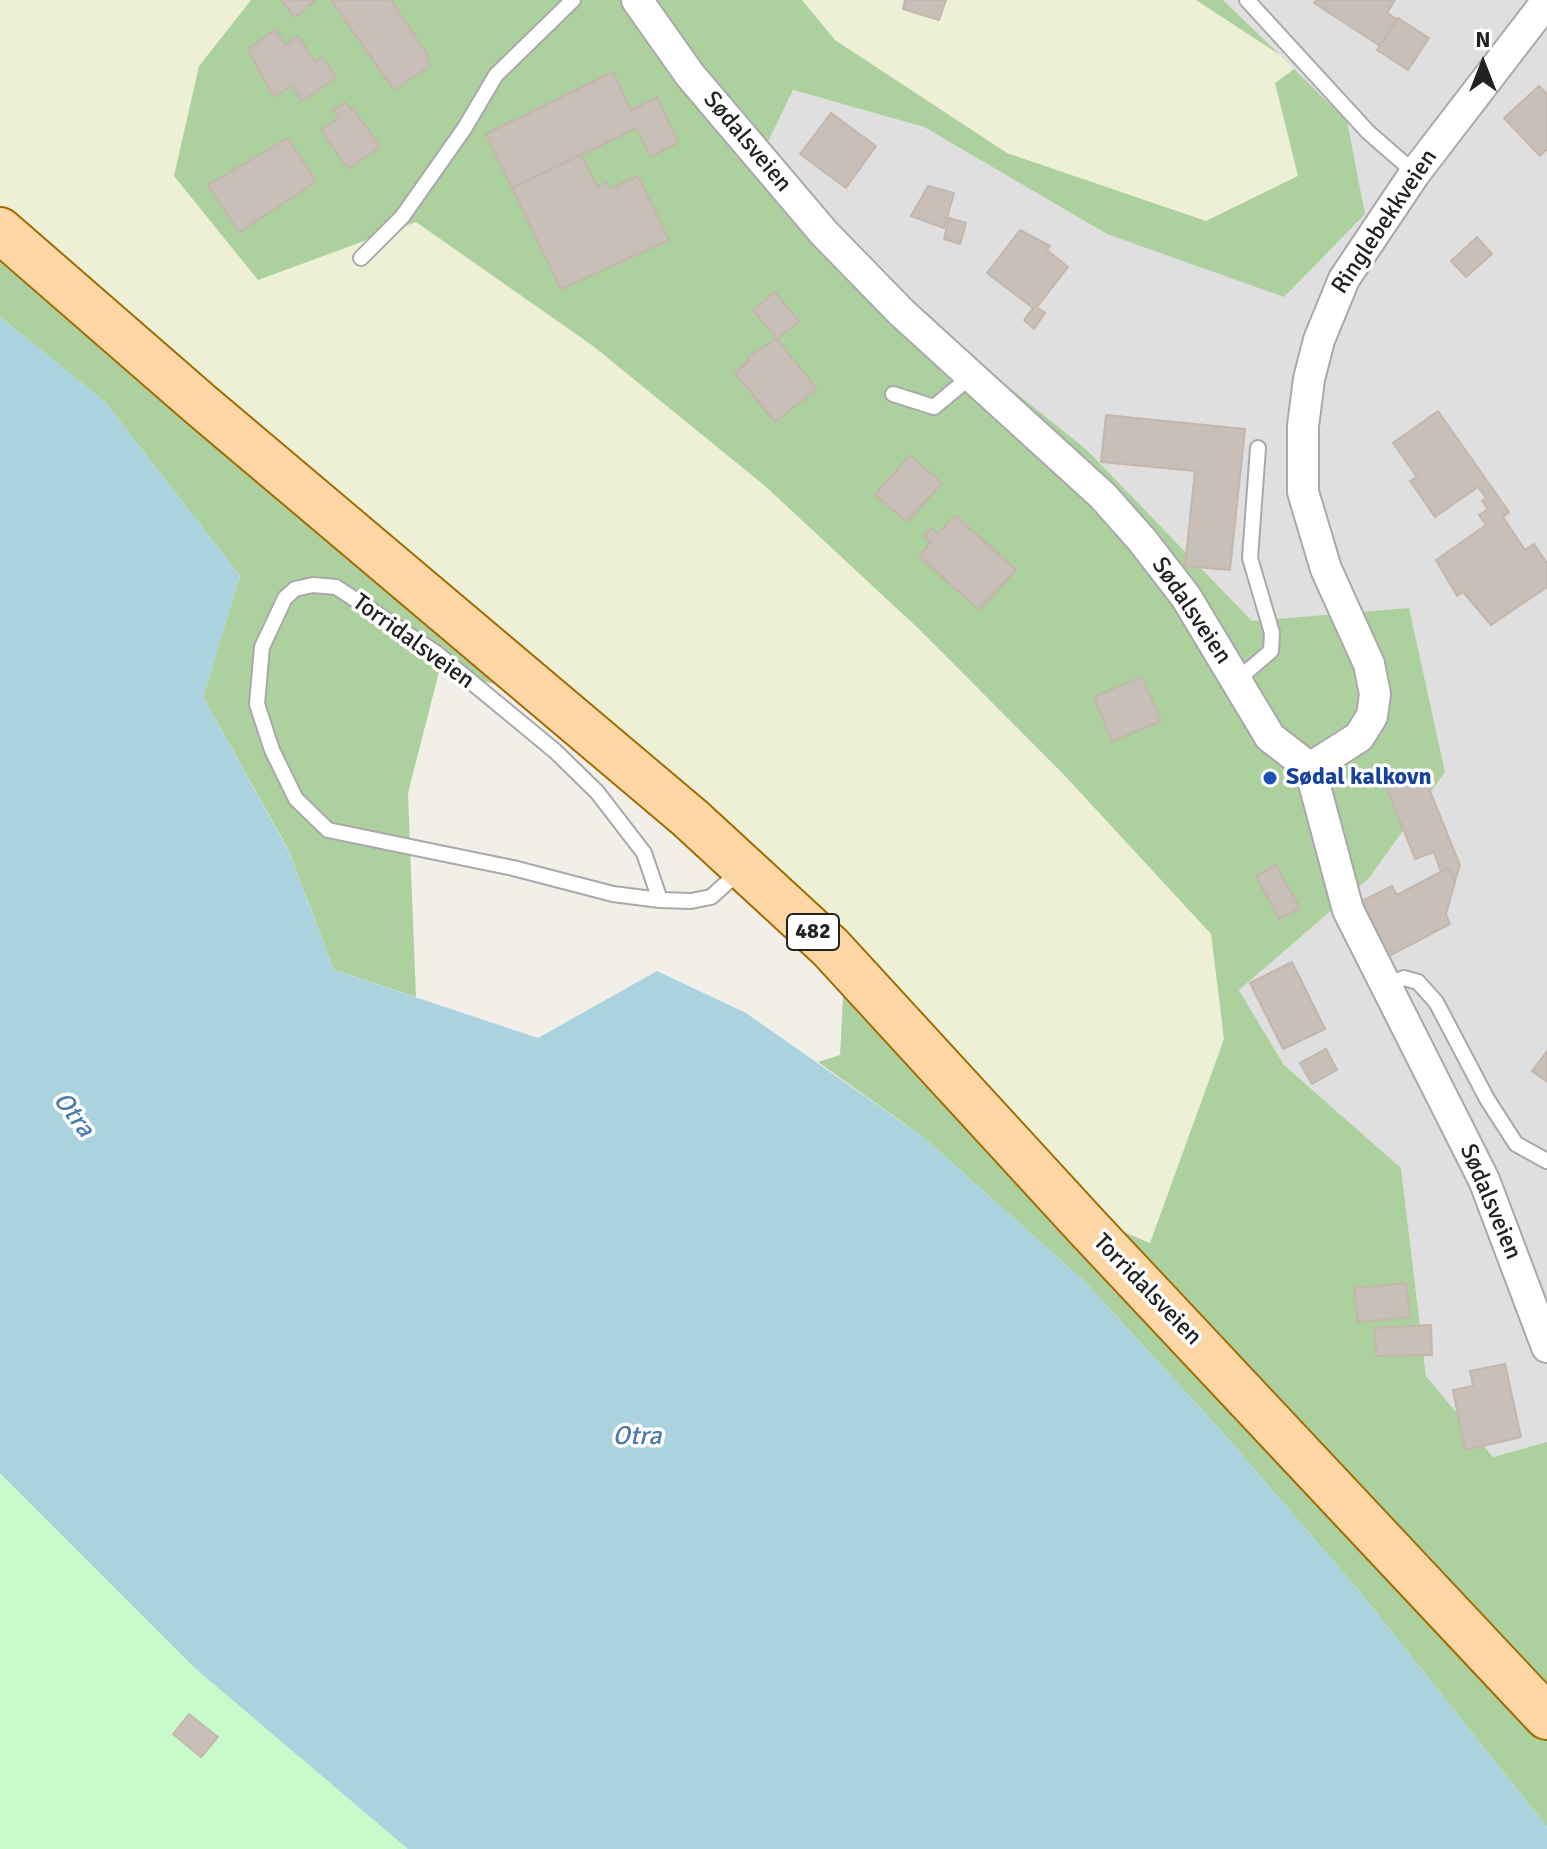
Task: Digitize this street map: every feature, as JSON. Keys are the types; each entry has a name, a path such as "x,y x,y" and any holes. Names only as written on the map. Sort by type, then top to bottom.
{"main road":[{"name":"Torridalsveien","path":"0,230 201,405 690,818 830,947 1088,1228 1547,1717"}],"street":[{"name":"Sødalsveien","path":"637,0 690,75 824,233 970,377 1021,419 1123,518 1186,597 1270,737 1310,768 1348,910 1484,1180 1547,1347"},
{"name":"Ringlebekkveien","path":"1310,768 1359,737 1372,716 1375,694 1369,664 1326,569 1308,517 1301,459 1309,379 1319,340 1344,279 1415,173 1542,12"}],"lane":[{"path":"361,258 402,217 464,129 496,75 573,0"},
{"path":"1247,0 1368,132 1415,173"},
{"path":"893,394 934,407 970,377"},
{"path":"1237,680 1271,651 1272,633 1250,558 1258,448"},
{"name":"Torridalsveien","path":"660,900 644,853 597,792 555,751 435,652 336,587 313,585 295,589 285,598 262,647 257,704 272,750 296,799 328,830 513,868 613,894 660,900 691,901 711,897 742,868"},
{"path":"1387,985 1404,978 1418,982 1436,1002 1487,1099 1516,1144 1547,1161"}],"shaded area":[{"path":"1223,0 1547,0 1547,1442 1493,1457 1426,1376 1401,1168 1284,1065 1239,989 1369,878 1409,609 1252,621 1087,450 901,300 766,146 792,90 924,127 1107,234 1347,121"}],"green space":[{"path":"0,0 251,0 199,66 257,279 416,222 593,346 765,486 921,631 1066,777 1211,934 1224,1039 1150,1243 1100,1222 955,1070 0,234"},
{"path":"251,0 802,0 835,40 1007,153 1206,221 1298,176 1275,83 1294,69 1347,121 1365,214 1284,297 1107,234 924,127 793,90 766,146 901,300 1087,450 1252,621 1409,608 1445,772 1369,878 1239,990 1284,1065 1401,1168 1426,1376 1493,1457 1547,1442 1547,1827 1364,1597 1224,1434 1085,1282 923,1137 818,1062 840,1055 844,978 677,806 538,693 439,672 408,793 416,997 334,970 288,849 203,697 240,576 105,402 0,317 0,234 176,380 332,520 488,644 738,854 955,1070 1100,1222 1150,1243 1224,1039 1211,934 1066,777 921,631 765,486 593,346 416,222 258,280 174,176 199,66"},
{"path":"802,0 1196,0 1280,55 1294,69 1275,83 1298,176 1206,221 1007,153 835,40"},
{"path":"1196,0 1223,0 1280,55"},
{"path":"0,1036 769,1849 0,1849"}],"water":[{"name":"Otra","path":"0,317 105,402 240,576 203,697 288,850 334,970 538,1038 657,971 746,1013 923,1137 1085,1282 1224,1434 1364,1597 1547,1827 1547,1849 408,1849 196,1669 0,1473"}],"building":[{"path":"281,0 316,0 295,17"},
{"path":"331,0 391,0 429,57 426,60 430,66 394,90"},
{"path":"905,0 946,0 939,20 903,9"},
{"path":"1316,0 1395,0 1387,13 1397,19 1380,46 1314,3"},
{"path":"1398,18 1429,38 1408,70 1377,50"},
{"path":"275,29 286,45 298,36 315,62 322,57 336,78 302,101 292,85 274,97 248,50"},
{"path":"613,72 631,110 657,97 678,143 650,157 637,128 512,188 486,134"},
{"path":"1539,86 1547,94 1547,149 1540,156 1504,118"},
{"path":"345,102 351,110 353,108 380,147 348,169 321,130 339,118 333,110"},
{"path":"831,113 876,146 846,188 800,154"},
{"path":"288,138 316,182 239,232 208,185"},
{"path":"581,155 597,187 607,182 610,189 638,176 669,240 561,289 512,188"},
{"path":"928,186 954,193 944,228 911,216"},
{"path":"949,218 966,223 960,244 944,239"},
{"path":"1020,230 1050,246 1047,250 1068,267 1037,307 1045,313 1034,329 1024,320 1033,308 987,273"},
{"path":"1477,237 1492,254 1466,277 1451,261"},
{"path":"775,292 799,321 777,339 753,310"},
{"path":"777,339 817,389 775,422 735,373 750,360 747,357"},
{"path":"1438,411 1509,512 1503,517 1525,550 1534,544 1547,563 1547,587 1491,625 1463,592 1457,596 1436,560 1486,525 1479,515 1488,509 1482,501 1486,498 1478,487 1435,517 1410,481 1417,477 1393,443"},
{"path":"1106,415 1245,429 1230,570 1185,566 1195,471 1101,462"},
{"path":"910,455 942,483 907,522 875,495"},
{"path":"955,515 1016,570 979,610 919,556 931,542 924,536 931,528 938,534"},
{"path":"1142,677 1161,721 1112,741 1094,697"},
{"path":"1422,771 1460,865 1455,881 1448,868 1441,872 1434,852 1415,859 1386,786"},
{"path":"1276,865 1300,908 1279,919 1256,876"},
{"path":"1448,868 1455,882 1446,914 1450,924 1385,958 1358,903 1392,886 1397,895"},
{"path":"1292,962 1325,1029 1283,1049 1250,983"},
{"path":"1326,1049 1337,1070 1312,1084 1300,1063"},
{"path":"1547,1051 1547,1082 1532,1071"},
{"path":"1406,1283 1410,1317 1358,1322 1354,1288"},
{"path":"1431,1325 1432,1355 1376,1356 1375,1328"},
{"path":"1505,1364 1521,1437 1465,1450 1453,1390 1473,1386 1470,1371"},
{"path":"189,1714 218,1737 201,1757 173,1734"}],"place":[{"name":"Sødal kalkovn","path":"1270,778"}]}
